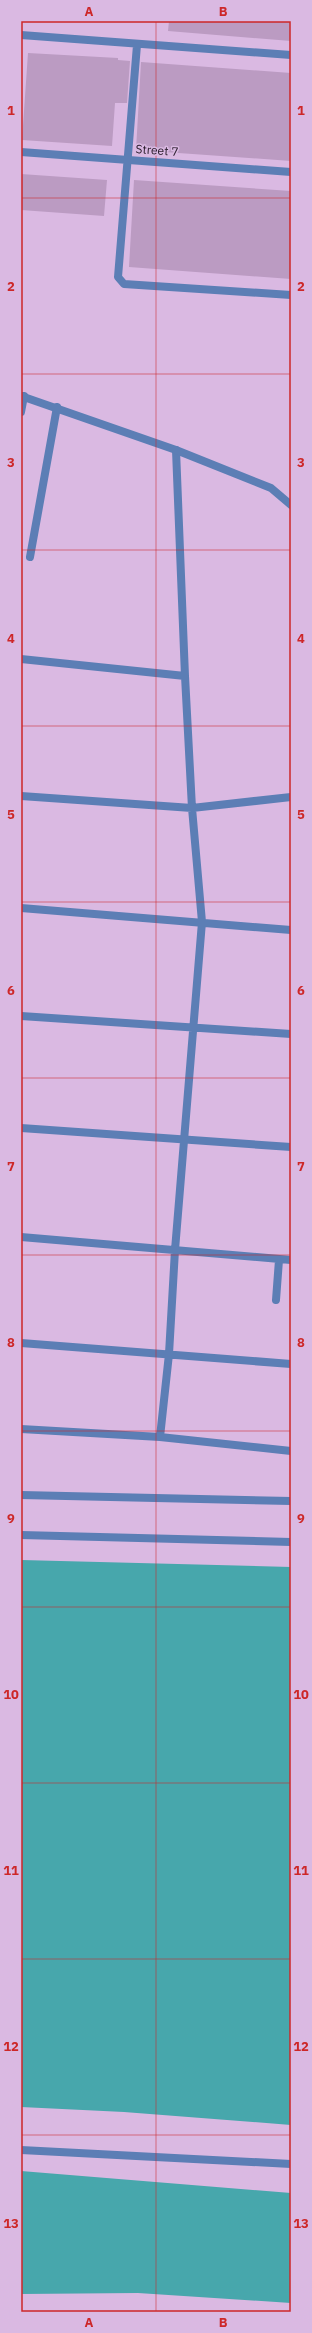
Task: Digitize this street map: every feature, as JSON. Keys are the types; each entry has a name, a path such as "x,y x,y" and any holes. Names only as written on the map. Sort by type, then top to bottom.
{"street":[{"path":"21,36 291,55"},
{"path":"137,45 129,160 118,277 120,281 124,284 291,295"},
{"name":"Street 7","path":"21,152 291,172"},
{"path":"21,412 22,396 57,407 176,450 271,488 291,505"},
{"path":"30,557 57,407"},
{"path":"160,1436 169,1354 175,1250 192,1027 202,922 192,808 176,450"},
{"path":"21,659 185,676"},
{"path":"21,796 192,808 291,797"},
{"path":"21,908 291,930"},
{"path":"21,1016 291,1034"},
{"path":"21,1128 291,1147"},
{"path":"21,1237 291,1260"},
{"path":"276,1300 279,1260"},
{"path":"21,1342 291,1364"},
{"path":"21,1429 160,1436 291,1451"},
{"path":"21,1495 291,1501"},
{"path":"21,1535 291,1542"},
{"path":"21,2150 291,2164"}],"shaded area":[{"path":"21,1560 291,1567 291,2125 124,2112 21,2107"},
{"path":"21,2171 291,2193 291,2303 138,2293 21,2294"}],"building":[{"path":"169,21 291,21 291,41 168,31"},
{"path":"28,53 118,58 118,60 130,61 127,103 115,103 112,146 22,140"},
{"path":"141,62 291,73 291,161 136,150"},
{"path":"21,174 107,180 104,216 21,210"},
{"path":"134,180 291,191 291,279 129,267"}]}
